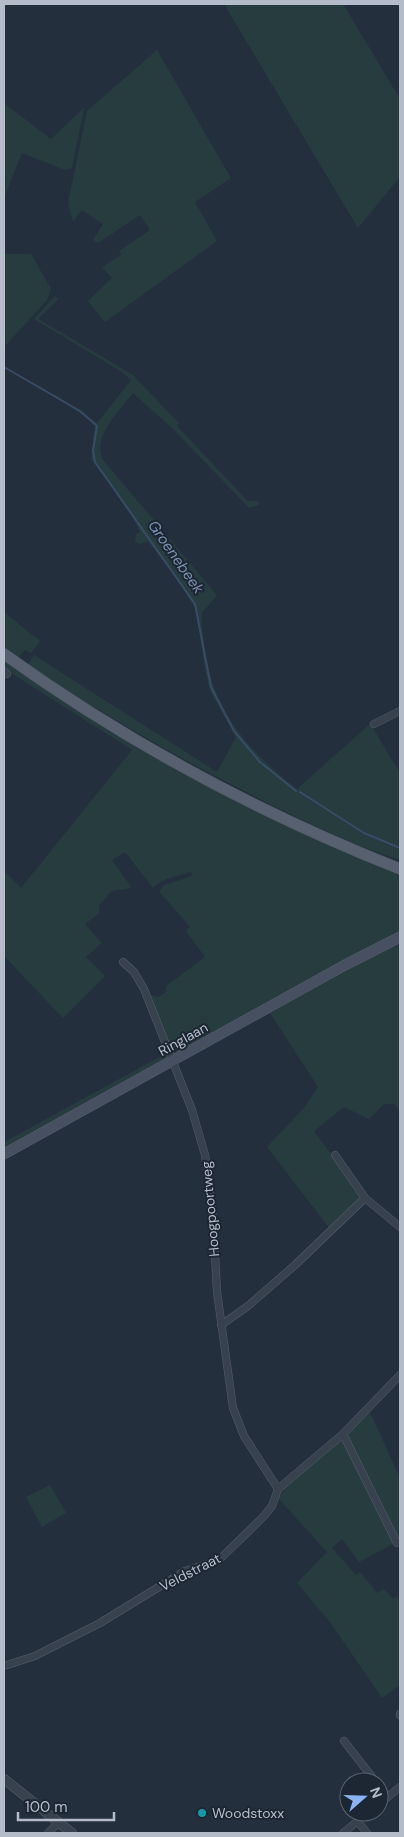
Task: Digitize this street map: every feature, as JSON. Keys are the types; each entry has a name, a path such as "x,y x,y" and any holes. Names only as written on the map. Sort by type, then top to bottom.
{"main road":[{"path":"4,654 75,702 183,766 276,814 400,869"},
{"path":"367,854 400,863"},
{"name":"Ringlaan","path":"4,1154 400,937"},
{"name":"Ringlaan","path":"377,948 400,941"}],"street":[{"path":"374,724 400,711"},
{"name":"Hoogpoortweg","path":"123,962 134,972 144,989 192,1110 205,1155 210,1183 216,1282 229,1392 238,1424 278,1490"},
{"path":"335,1155 363,1192 365,1198 400,1227"},
{"path":"221,1325 248,1306 295,1265 365,1198"},
{"name":"Veldstraat","path":"4,1666 43,1652 100,1623 185,1571 219,1560 264,1516 272,1506 278,1490 343,1434 400,1375"},
{"path":"343,1434 397,1543"},
{"path":"344,1741 368,1772"},
{"path":"4,1779 72,1833"},
{"path":"389,1796 400,1787"},
{"path":"48,1833 59,1822"},
{"path":"343,1833 358,1822 367,1833"}],"green space":[{"path":"224,4 343,4 400,99 400,177 358,228"},
{"path":"157,50 231,178 195,202 217,241 105,322 88,301 112,278 102,267 121,255 119,251 150,230 140,215 98,243 93,240 103,224 82,210 73,222 68,203 87,111"},
{"path":"4,103 51,139 84,108 72,168 65,170 22,153 4,198 6,179 4,178"},
{"path":"4,254 31,254 51,289 47,300 4,347"},
{"path":"55,296 58,299 39,318 40,320 133,375 179,423 177,426 248,501 258,501 259,505 249,508 173,429 133,393 108,425 101,443 104,461 217,595 202,613 204,644 208,668 215,689 223,708 234,726 262,759 297,789 370,724 400,772 400,860 326,831 196,766 139,734 28,665 34,655 217,772 236,737 210,691 196,610 177,579 148,541 139,544 135,542 136,534 140,532 128,508 91,459 95,426 88,418 53,396 54,394 97,423 131,380 122,372 34,319"},
{"path":"4,612 40,641 31,653 25,650 18,658 4,648"},
{"path":"4,660 73,706 400,873 400,936 178,1053 170,1047 149,995 158,997 165,993 166,986 205,957 186,931 190,927 159,891 164,885 192,876 191,872 175,876 153,888 125,852 112,860 132,888 112,891 99,905 100,913 85,924 102,943 86,957 105,976 63,1018 4,956 4,871 21,888 132,750 14,675 4,667"},
{"path":"400,944 400,1111 394,1104 384,1104 369,1119 344,1107 314,1131 363,1198 330,1229 267,1147 304,1108 318,1087 270,1013 366,959"},
{"path":"167,1053 167,1059 4,1148 4,1142"},
{"path":"370,1412 400,1478 400,1541 348,1438 349,1432"},
{"path":"340,1441 343,1441 395,1543 359,1562 342,1539 332,1548 356,1575 360,1572 377,1593 384,1589 393,1599 397,1596 400,1602 400,1685 382,1698 330,1622 297,1583 327,1552 278,1498 291,1481"},
{"path":"50,1485 66,1513 42,1527 26,1497"}],"waterway":[{"name":"Groenebeek","path":"4,367 80,411 97,426 93,450 95,462 195,604 211,687 234,731 260,762 296,791"},
{"name":"Groenebeek","path":"300,792 364,833 400,848"}],"place":[{"name":"Woodstoxx","path":"202,1813"}]}
